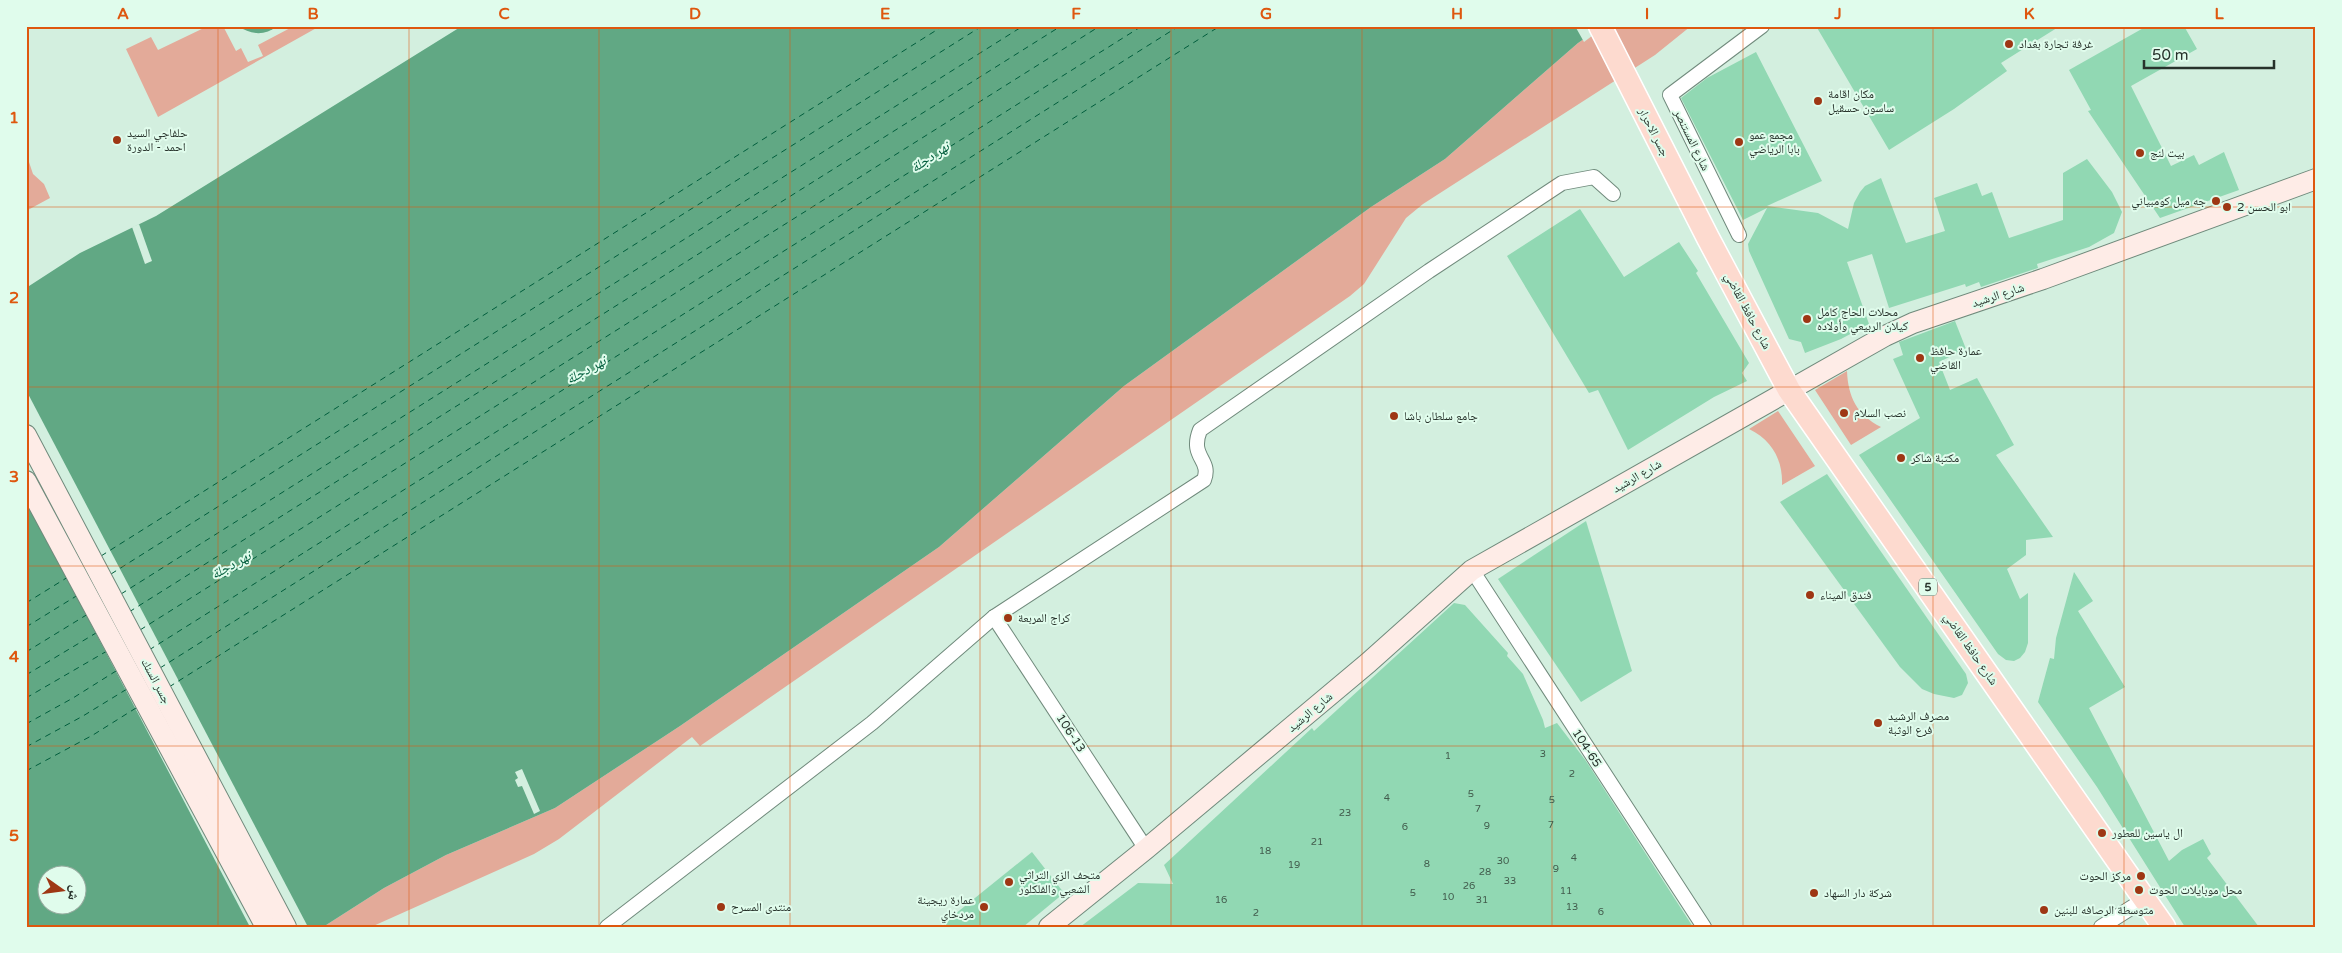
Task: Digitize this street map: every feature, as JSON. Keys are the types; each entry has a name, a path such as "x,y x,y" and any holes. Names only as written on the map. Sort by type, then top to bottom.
{"main road":[{"name":"جسر الاحرار","path":"1600,26 1708,238"},
{"name":"شارع الرشيد","path":"1049,927 1146,850 1368,663 1472,570 1857,350 1914,323 2043,280 2316,179"},
{"name":"شارع حافظ القاضي","path":"1708,238 1789,390 2164,927"},
{"name":"جسر السنك","path":"26,435 286,927"},
{"name":"جسر السنك","path":"26,482 266,927"}],"street":[{"name":"شارع المستنصر","path":"1739,235 1670,96 1762,26"},
{"path":"607,927 872,723 994,617 1204,480 1206,467 1196,450 1200,430 1429,271 1562,183 1594,178 1613,194"},
{"name":"104-65","path":"1472,570 1704,927"},
{"name":"106-13","path":"994,617 1146,850"},
{"path":"2101,927 2145,899"}],"shaded area":[{"path":"208,26 223,26 236,51 241,48 248,62 263,56 258,45 294,26 320,26 158,117 126,49 151,37 158,50"},
{"path":"1603,26 1691,26 1655,55 1423,204 1406,218 1364,284 1350,296 700,746 692,737 559,839 534,854 371,927 323,927 384,888 446,855 555,808 680,726 939,547 1124,386 1371,207 1445,159 1578,43"},
{"path":"26,153 33,174 44,184 50,198 26,211"},
{"path":"1847,371 1849,389 1855,404 1866,417 1881,427 1851,445 1815,390"},
{"path":"1778,411 1815,466 1782,485 1782,476 1775,452 1764,439 1749,429"}],"water":[{"path":"238,26 277,26 263,33 253,33"},
{"name":"نهر دجلة","path":"462,26 1603,26 1578,43 1445,159 1371,207 1124,386 939,547 680,726 555,808 446,855 384,888 323,927 26,927 26,288 80,253 156,216"}],"pier":[{"path":"1575,26 1605,26 1584,42"},
{"path":"139,224 152,261 145,264 132,227"},
{"path":"26,390 308,927 250,927 26,500"},
{"path":"522,769 540,811 534,814 522,786 518,787 515,780 518,778 515,772"}],"building":[{"path":"1816,26 2060,26 2001,63 2007,71 1954,109 1889,150"},
{"path":"2147,26 2184,26 2197,49 2131,86 2171,166 2194,155 2199,165 2224,152 2239,190 2160,218 2088,111 2091,110 2069,70"},
{"path":"1756,52 1822,181 1767,206 1818,213 1848,229 1854,203 1860,192 1865,186 1881,178 1906,243 1945,231 1934,198 1977,183 1982,196 1992,192 2009,238 2063,220 2063,173 2087,159 2112,192 2122,212 2114,233 2089,247 2037,264 2038,268 1981,287 1979,282 1966,287 1965,284 1889,308 1872,254 1847,262 1869,324 1841,339 1805,353 1801,342 1789,339 1749,251 1748,244 1767,208 1743,220 1681,98 1707,78"},
{"path":"1580,209 1624,277 1679,242 1698,271 1696,273 1749,363 1742,373 1747,381 1714,397 1628,450 1598,390 1589,393 1507,256"},
{"path":"1955,321 1966,349 1939,362 1950,390 1977,378 2014,445 1996,455 2053,537 2026,540 2026,555 2007,569 2020,599 2028,593 2028,643 2025,652 2014,661 2006,660 1998,654 1859,455 1920,418 1893,359 1903,355 1899,342"},
{"path":"1827,474 1966,674 1968,683 1962,695 1954,698 1934,694 1922,689 1900,667 1780,502"},
{"path":"1586,521 1632,671 1581,702 1498,579"},
{"path":"2074,572 2093,601 2078,611 2125,687 2089,708 2169,861 2182,850 2203,839 2211,854 2207,858 2259,927 2185,927 2097,787 2038,702 2050,658 2054,659 2056,638"},
{"path":"1454,603 1465,605 1508,653 1507,656 1523,674 1545,728 1557,723 1586,761 1693,927 1080,927 1138,883 1173,884 1164,865 1312,728 1314,731"},
{"path":"1032,852 1064,893 1023,927 939,927"}],"ferry route":[{"path":"101,556 943,26"},
{"path":"111,574 982,26"},
{"path":"121,594 1023,26"},
{"path":"129,612 1061,26"},
{"path":"140,630 1100,26"},
{"path":"149,650 1142,26"},
{"path":"160,668 1179,26"},
{"path":"169,687 1220,26"},
{"path":"26,603 68,577"},
{"path":"26,627 78,595"},
{"path":"26,652 88,614"},
{"path":"26,675 96,633"},
{"path":"26,698 107,651"},
{"path":"26,724 116,671"},
{"path":"26,747 83,716 127,689"},
{"path":"26,771 93,735 136,708"}],"place":[{"name":"غرفة تجارة بغداد","path":"2009,44"},
{"name":"مكان اقامة ساسون حسقيل","path":"1818,101"},
{"name":"حلفاجي السيد احمد - الدورة","path":"117,140"},
{"name":"مجمع عمو بابا الرياضي","path":"1739,142"},
{"name":"بيت لنج","path":"2140,153"},
{"name":"جه ميل كومبياني","path":"2216,201"},
{"name":"ابو الحسن 2","path":"2227,207"},
{"name":"محلات الحاج كامل كيلان الربيعي وأولاده","path":"1807,319"},
{"name":"عمارة حافظ القاضي","path":"1920,358"},
{"name":"نصب السلام","path":"1844,413"},
{"name":"جامع سلطان باشا","path":"1394,416"},
{"name":"مكتبة شاكر","path":"1901,458"},
{"name":"فندق الميناء","path":"1810,595"},
{"name":"كراج المربعة","path":"1008,618"},
{"name":"مصرف الرشيد فرع الوثبة","path":"1878,723"},
{"name":"ال ياسين للعطور","path":"2102,833"},
{"name":"مركز الحوت","path":"2141,876"},
{"name":"متحف الزي التراثي الشعبي والفلكلور","path":"1009,882"},
{"name":"محل موبايلات الحوت","path":"2139,890"},
{"name":"شركة دار السهاد","path":"1814,893"},
{"name":"منتدى المسرح","path":"721,907"},
{"name":"عمارة ريجينة مردخاي","path":"984,907"},
{"name":"متوسطة الرصافه للبنين","path":"2044,910"}]}
